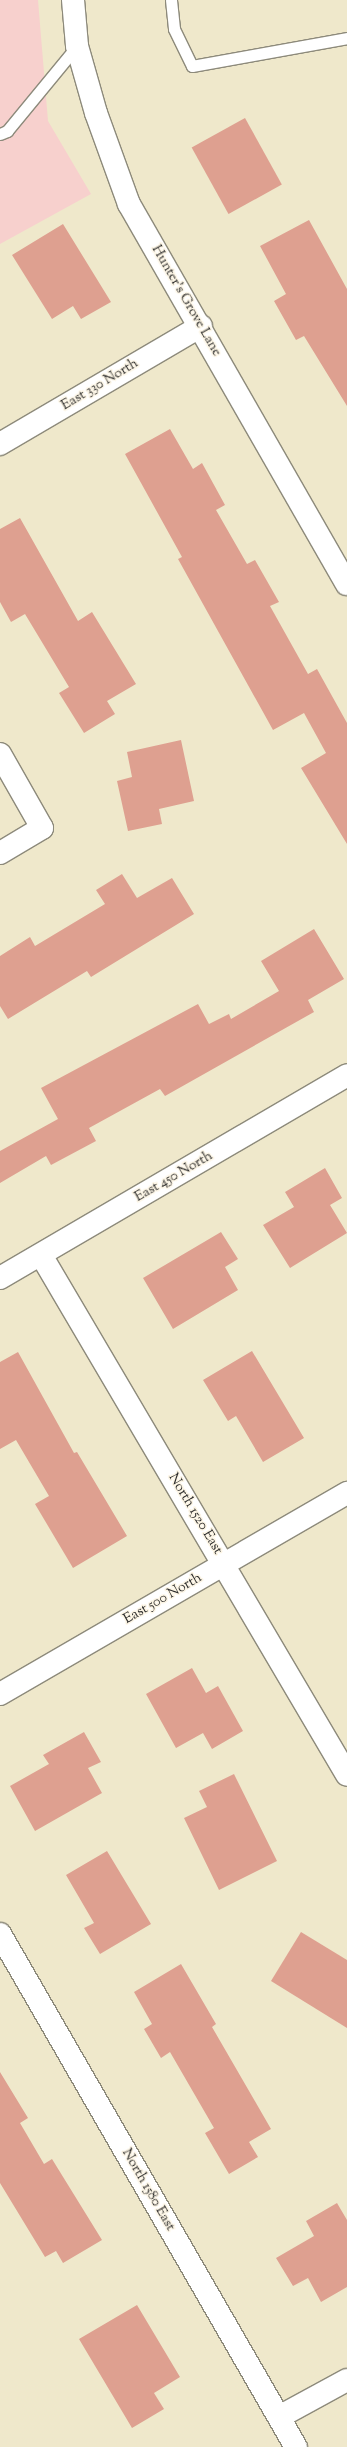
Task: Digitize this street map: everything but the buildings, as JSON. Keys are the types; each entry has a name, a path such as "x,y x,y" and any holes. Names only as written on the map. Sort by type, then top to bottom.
{"street":[{"name":"Hunter's Grove Lane","path":"73,0 77,46 96,113 129,204 201,326 347,584"},
{"name":"East 330 North","path":"0,444 201,326"},
{"path":"0,754 42,828 0,853"},
{"name":"East 450 North","path":"0,1278 347,1075"},
{"name":"North 1520 East","path":"41,1255 224,1563 347,1775"},
{"name":"East 500 North","path":"0,1694 347,1493"},
{"name":"North 1580 East","path":"0,1934 296,2447"},
{"path":"279,2417 347,2380"}],"lane":[{"path":"172,0 174,29 192,66 347,38"},
{"path":"0,134 7,131 77,46"}],"shaded area":[{"path":"0,0 38,0 48,121 91,194 0,244"}]}
